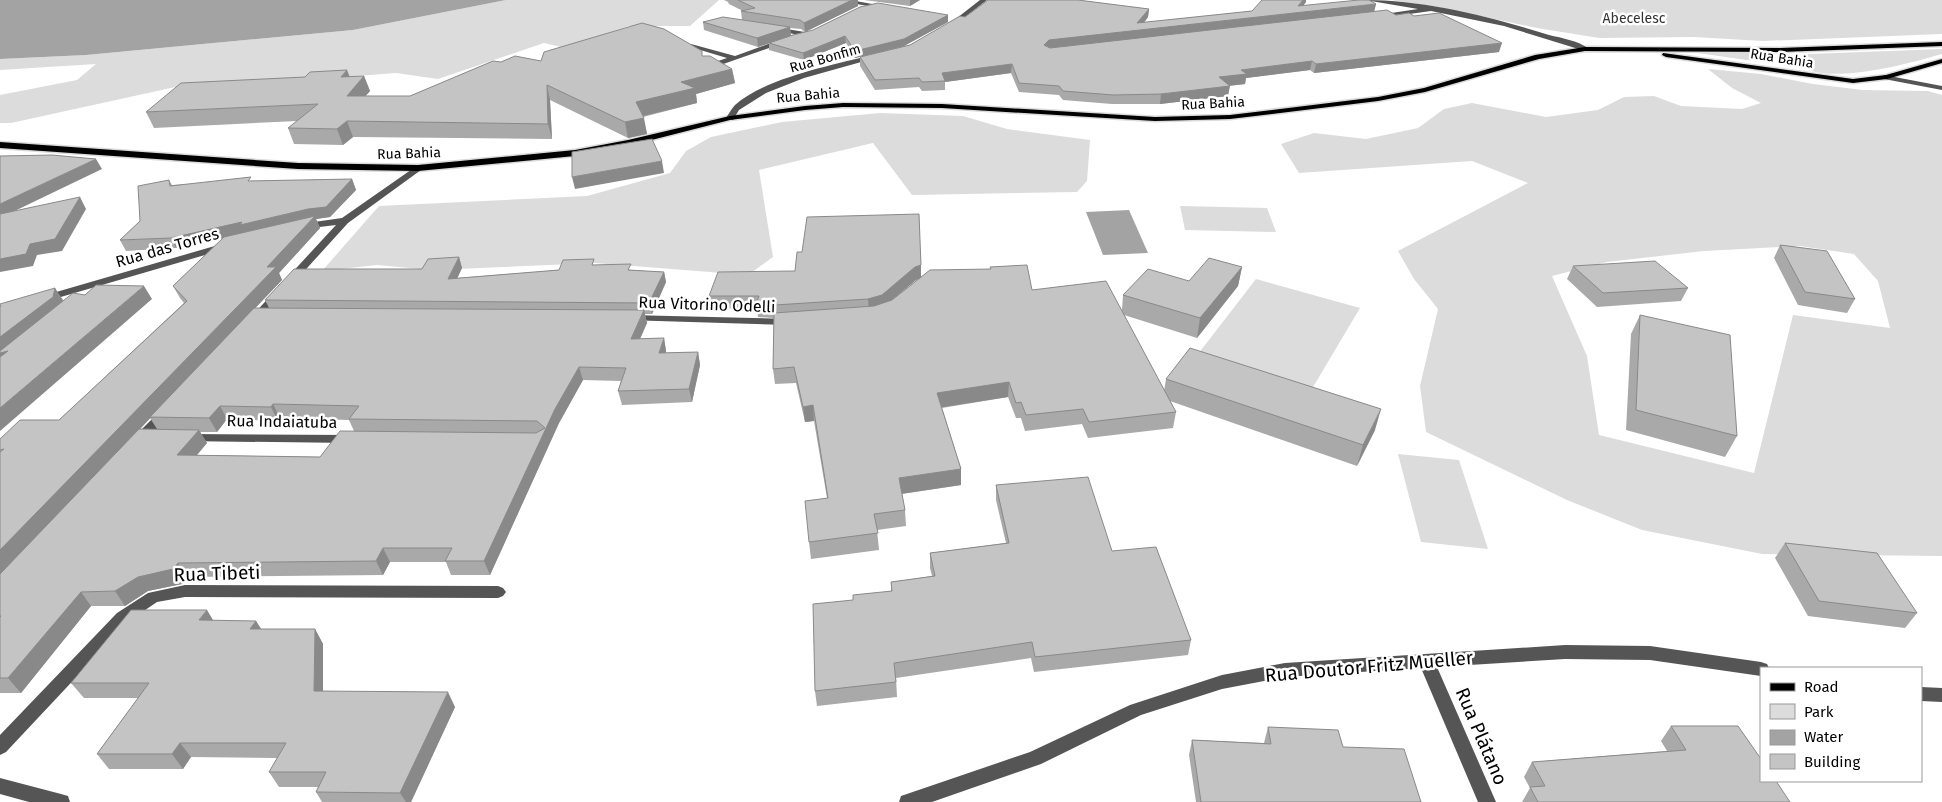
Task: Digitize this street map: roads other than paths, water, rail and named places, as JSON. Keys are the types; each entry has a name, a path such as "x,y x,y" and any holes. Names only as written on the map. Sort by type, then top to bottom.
{"main road":[{"name":"Rua Bahia","path":"0,146 298,166 418,168 575,153 628,143 730,118 805,108 889,105 942,106 1156,119 1230,117 1378,99 1425,90 1538,57 1584,49 1780,50 1942,44"},
{"name":"Rua Bahia","path":"1616,48 1853,81 1887,77 1942,61"},
{"path":"1780,50 1775,55 1779,62 1814,77"}],"street":[{"path":"836,0 896,8"},
{"path":"946,29 984,0"},
{"path":"1368,0 1432,9 1541,33 1584,49"},
{"path":"858,10 878,6"},
{"path":"1370,17 1432,9"},
{"path":"953,16 962,18"},
{"path":"764,28 811,35"},
{"path":"709,67 792,38 811,35 819,31"},
{"path":"691,46 735,58"},
{"name":"Rua Bonfim","path":"730,118 736,108 751,98 781,84 888,54"},
{"path":"1887,77 1942,88"},
{"path":"244,331 345,221 418,168"},
{"path":"296,228 345,221"},
{"name":"Rua das Torres","path":"36,301 235,243"},
{"path":"84,298 107,280"},
{"path":"257,316 277,316"},
{"name":"Rua Vitorino Odelli","path":"621,318 776,323 804,321"},
{"path":"129,452 176,402"},
{"name":"Rua Indaiatuba","path":"142,437 362,439"},
{"name":"Rua Tibeti","path":"0,747 123,617 154,597 185,591 498,592"},
{"name":"Rua Doutor Fritz Mueller","path":"908,802 1035,758 1136,710 1222,682 1285,670 1565,652 1650,653 1760,669"},
{"name":"Rua Plátano","path":"1426,660 1487,802"},
{"path":"1922,694 1942,695"},
{"path":"0,786 61,802"}],"water":[{"path":"0,0 506,0 353,30 86,55 0,59"},
{"path":"1129,210 1148,253 1103,255 1086,212"}],"park label":[{"name":"Abecelesc","path":"1634,18"}]}
